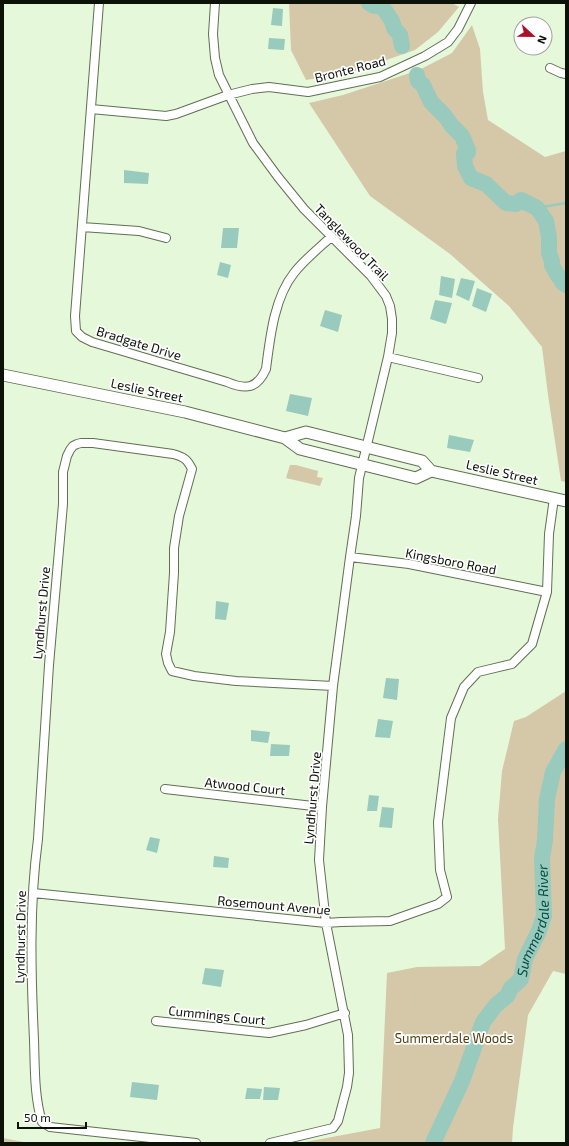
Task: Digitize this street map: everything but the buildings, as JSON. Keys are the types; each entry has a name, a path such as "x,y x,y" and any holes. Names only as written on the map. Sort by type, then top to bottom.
{"main road":[{"name":"Leslie Street","path":"3,375 185,412 285,438 300,449 363,463 416,478 431,471"},
{"name":"Leslie Street","path":"285,438 306,432 422,461 431,471 566,500"}],"street":[{"name":"Bradgate Drive","path":"99,3 75,316 76,331 82,337 92,342 237,386 246,387 257,383 266,369 274,322 284,288 299,267 331,237"},
{"path":"215,3 213,34 215,58 219,75 228,95"},
{"name":"Bronte Road","path":"91,109 166,116 190,110 228,95 252,89 269,87 308,92 380,77 425,56 448,42 458,29 471,3"},
{"path":"550,68 566,74"},
{"name":"Tanglewood Trail","path":"228,95 253,143 278,177 331,237 371,276 386,296 390,306 392,333 388,357 363,463"},
{"path":"82,227 140,231 166,238"},
{"path":"388,357 478,378"},
{"name":"Lyndhurst Drive","path":"196,1143 55,1128 42,1122 39,1112 36,1087 31,990 33,893 38,839 49,665 63,504 63,472 67,456 72,446 82,443 93,443 173,454 182,456 189,462 192,469 179,516 174,548 174,573 166,654 168,664 172,671 194,676 236,681 333,686"},
{"name":"Lyndhurst Drive","path":"270,1143 333,1128 338,1122 349,1073 348,1035 345,1013 326,923 319,860 322,807 333,686 363,463"},
{"name":"Rosemount Avenue","path":"33,893 326,923 390,921 438,904 447,897 440,870 438,822 451,718 464,687 478,672 512,664 532,644 547,592 549,534 554,498"},
{"name":"Kingsboro Road","path":"350,557 409,564 547,592"},
{"name":"Atwood Court","path":"165,790 322,807"},
{"name":"Cummings Court","path":"156,1021 270,1033 298,1027 345,1013"}],"green space":[{"path":"289,3 452,3 459,7 438,32 415,50 349,73 306,80 291,50"},
{"path":"472,25 480,49 483,92 488,120 545,157 566,151 566,482 561,481 542,347 509,306 450,254 370,196 309,103 343,95 419,70 452,53"},
{"path":"290,465 296,465 318,471 317,477 323,478 320,486 286,478"},
{"name":"Summerdale Woods","path":"566,691 566,974 553,971 528,1015 512,1143 300,1143 380,1128 387,973 417,967 480,966 505,949 498,819 502,771 514,721 526,717"},
{"path":"3,1138 29,1143 3,1143"}],"water":[{"path":"273,8 283,9 282,26 271,25"},
{"path":"269,38 285,39 284,50 268,49"},
{"path":"124,170 149,173 148,184 124,183"},
{"path":"223,228 239,228 237,248 221,248"},
{"path":"220,262 231,265 228,278 217,275"},
{"path":"441,276 455,279 452,298 439,295"},
{"path":"461,278 475,281 469,301 456,295"},
{"path":"477,288 492,294 486,312 472,306"},
{"path":"435,300 452,303 446,324 430,319"},
{"path":"325,310 342,315 338,332 320,326"},
{"path":"290,394 312,398 308,416 286,411"},
{"path":"449,435 474,440 470,452 447,448"},
{"path":"216,601 229,603 226,620 215,619"},
{"path":"386,678 399,679 397,700 383,698"},
{"path":"378,719 393,721 390,738 375,737"},
{"path":"251,730 270,732 268,743 251,741"},
{"path":"271,744 290,745 289,756 270,756"},
{"path":"369,795 379,796 377,811 367,811"},
{"path":"382,807 394,808 392,828 379,827"},
{"path":"150,837 160,839 157,853 146,850"},
{"path":"214,856 229,858 228,868 213,867"},
{"path":"205,968 224,970 221,987 202,984"},
{"path":"132,1082 159,1085 157,1100 130,1097"},
{"path":"264,1087 280,1088 278,1100 263,1100"},
{"path":"247,1088 262,1089 260,1099 245,1099"}],"waterway":[{"path":"369,3 374,6 382,6 392,21 394,28 400,35 402,46"},
{"path":"417,75 418,81 423,85 431,102 462,136 468,150 468,152 464,154 465,166 471,178 486,184 506,203 516,204 521,200 537,208 546,221 549,237 549,253 552,265 558,276 562,279 562,282 566,285"},
{"path":"537,208 566,203"},
{"name":"Summerdale River","path":"433,1143 462,1081 483,1022 496,1005 507,996 511,988 521,979 525,959 539,931 544,916 542,858 545,840 547,799 553,772 566,749"}]}
